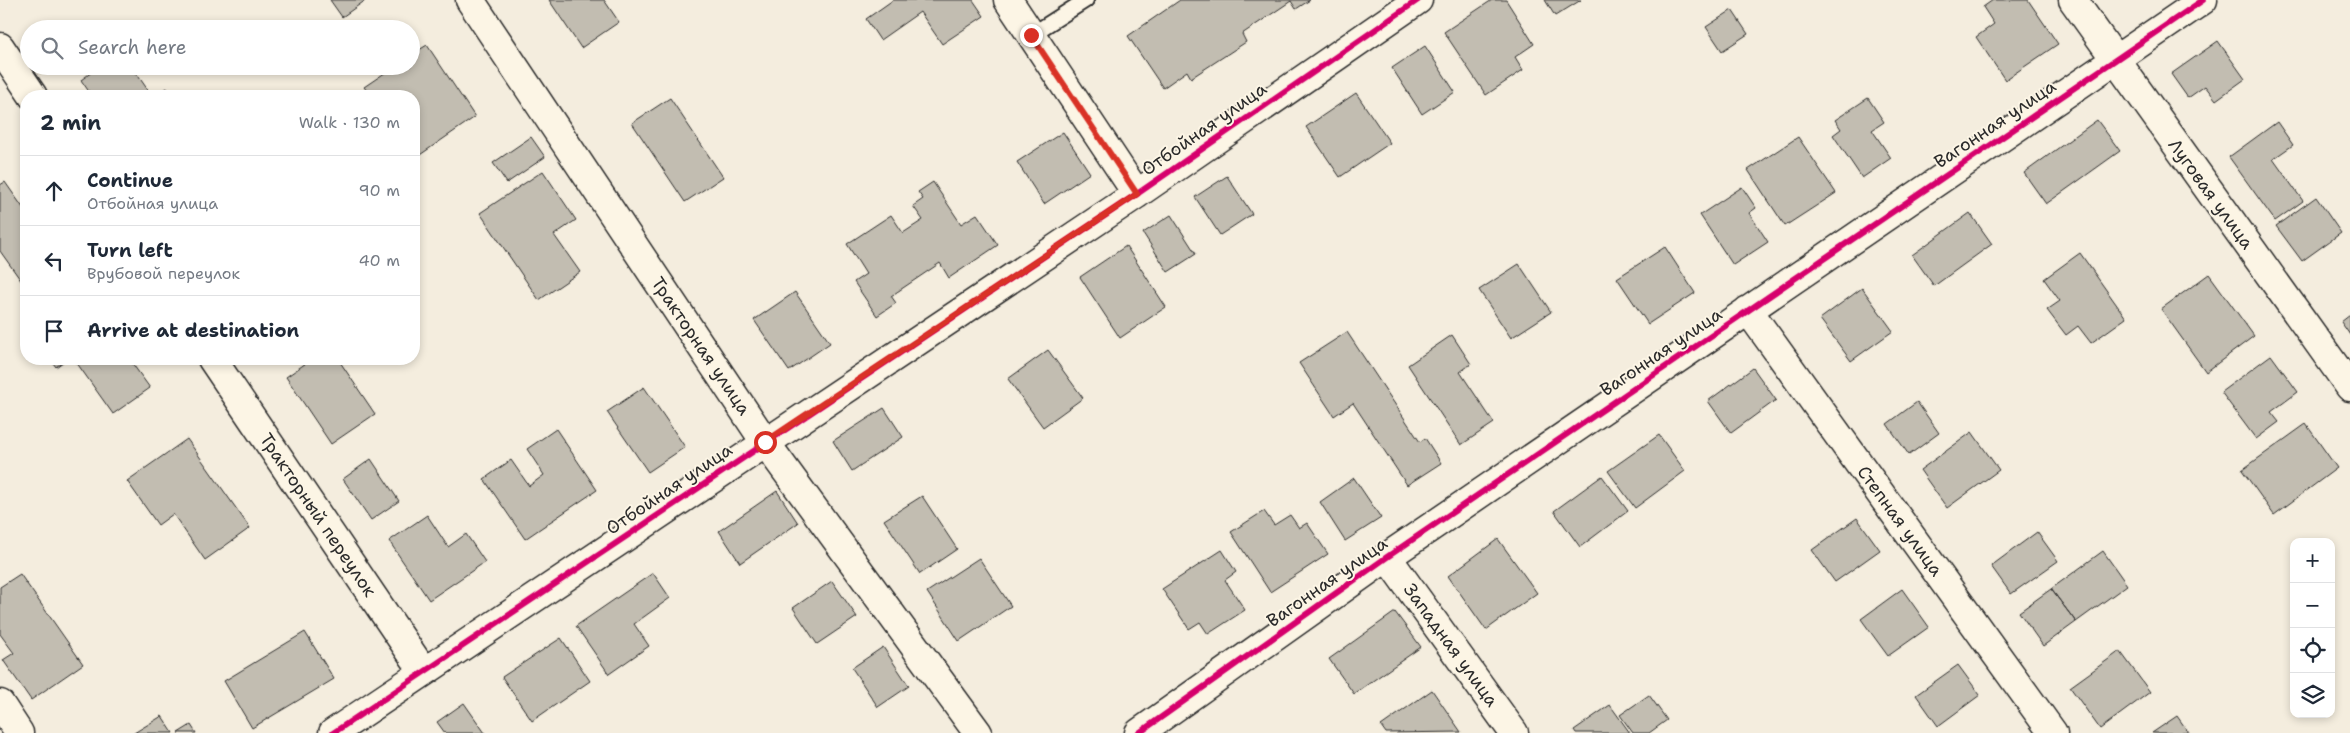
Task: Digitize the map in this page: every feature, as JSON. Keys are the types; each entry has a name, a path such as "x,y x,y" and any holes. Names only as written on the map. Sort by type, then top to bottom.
{"street":[{"name":"Тракторная улица","path":"470,0 765,442 978,733"},
{"path":"1008,0 1137,194"},
{"name":"Отбойная улица","path":"333,733 1137,194 1418,0"},
{"name":"Луговая улица","path":"2073,0 2350,387"},
{"name":"Вагонная улица","path":"1139,733 1388,557 2202,0"},
{"path":"0,47 29,90"},
{"name":"Степная улица","path":"1748,310 2053,733"},
{"name":"Тракторный переулок","path":"216,365 424,672"},
{"name":"Западная улица","path":"1388,557 1514,733"},
{"path":"0,704 19,733"}],"lane":[{"path":"1031,35 1086,0"}],"building":[{"path":"330,0 366,0 342,17"},
{"path":"549,0 604,0 619,22 581,48"},
{"path":"893,0 973,0 984,16 942,44 920,12 880,40 866,19"},
{"path":"1180,0 1310,0 1296,9 1291,1 1242,34 1246,42 1191,78 1187,71 1163,88 1128,36"},
{"path":"1492,0 1506,0 1534,44 1515,57 1523,70 1486,95 1444,32"},
{"path":"1545,0 1581,0 1555,16"},
{"path":"1993,0 2028,0 2058,44 2005,80 1976,37 1994,24 1983,7"},
{"path":"1732,10 1748,34 1722,51 1706,27"},
{"path":"2218,41 2245,79 2216,100 2205,86 2188,98 2171,74"},
{"path":"427,45 475,117 420,155 420,90 366,90 364,87 382,75 420,75 420,49"},
{"path":"1425,46 1455,92 1422,114 1392,68"},
{"path":"88,75 138,75 148,90 88,90 81,80"},
{"path":"1356,93 1390,143 1340,177 1306,127"},
{"path":"670,98 723,177 685,202 632,123"},
{"path":"1868,98 1884,122 1872,130 1891,158 1862,178 1833,135 1841,129 1835,120"},
{"path":"2097,120 2120,151 2046,204 2024,173"},
{"path":"2277,122 2293,145 2273,159 2303,201 2275,221 2229,157"},
{"path":"1063,132 1090,173 1044,204 1017,162"},
{"path":"531,137 545,157 507,183 493,163"},
{"path":"1798,137 1836,193 1785,226 1748,170"},
{"path":"543,171 576,220 554,235 580,272 539,300 480,213"},
{"path":"1227,176 1252,214 1220,235 1195,197"},
{"path":"5,182 20,203 20,279 0,251 0,185"},
{"path":"933,182 961,224 977,214 998,245 949,278 940,263 891,296 896,303 877,316 854,282 866,274 847,244 891,215 903,233 923,220 913,206 923,199 918,192"},
{"path":"1742,187 1756,208 1749,213 1768,242 1733,265 1700,215"},
{"path":"2316,197 2341,233 2302,261 2276,226"},
{"path":"1970,213 1992,244 1934,286 1912,255"},
{"path":"1171,215 1196,254 1168,272 1143,233"},
{"path":"1126,246 1166,307 1120,338 1080,277"},
{"path":"1665,247 1695,293 1648,324 1617,278"},
{"path":"2080,253 2126,318 2091,343 2078,326 2066,335 2047,310 2060,301 2044,279"},
{"path":"1519,264 1551,312 1511,338 1479,290"},
{"path":"2209,274 2254,336 2206,372 2161,309"},
{"path":"1862,288 1893,331 1851,361 1820,319"},
{"path":"795,292 830,343 789,371 754,320"},
{"path":"2350,315 2350,335 2341,322"},
{"path":"1347,332 1420,442 1425,438 1441,463 1407,485 1353,403 1334,416 1299,363"},
{"path":"1452,335 1471,364 1460,372 1494,423 1461,445 1408,365"},
{"path":"1048,350 1083,398 1043,427 1008,379"},
{"path":"2271,355 2298,392 2271,412 2279,422 2256,439 2221,392"},
{"path":"78,365 133,365 150,388 113,414"},
{"path":"303,365 342,365 375,414 331,444 286,377"},
{"path":"1753,368 1776,400 1731,433 1708,401"},
{"path":"644,387 685,447 648,472 607,412"},
{"path":"1917,402 1939,433 1909,455 1887,424"},
{"path":"884,408 903,437 852,471 833,441"},
{"path":"2306,424 2337,468 2274,515 2242,470"},
{"path":"556,429 597,490 525,539 484,479 511,460 529,486 544,475 527,449"},
{"path":"1972,432 1999,470 1947,508 1920,470"},
{"path":"1659,435 1685,471 1635,508 1608,471"},
{"path":"187,439 250,528 205,560 173,514 158,525 127,481"},
{"path":"371,459 399,501 371,520 343,479"},
{"path":"1602,476 1628,511 1580,547 1554,511"},
{"path":"1354,478 1381,518 1345,541 1320,502"},
{"path":"777,491 798,523 740,563 719,531"},
{"path":"922,496 957,549 920,574 884,520"},
{"path":"1264,511 1274,525 1290,515 1299,528 1307,523 1328,554 1270,592 1231,532"},
{"path":"427,515 448,547 466,534 485,562 429,600 389,541"},
{"path":"1857,518 1880,550 1835,582 1812,550"},
{"path":"2037,532 2058,561 2011,594 1991,566"},
{"path":"1498,539 1537,593 1486,630 1448,576"},
{"path":"1222,550 1236,572 1225,580 1245,610 1208,634 1200,622 1189,629 1162,589"},
{"path":"2103,551 2127,585 2076,622 2051,589"},
{"path":"979,558 1011,606 959,641 927,592"},
{"path":"653,573 670,598 634,624 649,646 609,674 576,626"},
{"path":"20,574 83,664 31,700 3,660 14,653 0,634 0,587"},
{"path":"832,581 857,617 817,644 793,608"},
{"path":"1902,589 1929,627 1888,656 1861,619"},
{"path":"2051,589 2076,622 2043,646 2019,612"},
{"path":"1395,612 1421,647 1354,694 1329,659"},
{"path":"305,632 334,679 252,728 224,681"},
{"path":"561,638 590,681 532,721 502,677"},
{"path":"883,647 909,686 878,707 852,668"},
{"path":"2120,651 2150,692 2100,729 2070,687"},
{"path":"1958,665 1980,695 1938,726 1916,695"},
{"path":"1432,690 1461,732 1386,733 1381,726"},
{"path":"1649,695 1667,720 1649,733 1633,733 1620,715"},
{"path":"464,703 485,733 445,733 437,722"},
{"path":"1610,705 1630,733 1576,733 1574,730"},
{"path":"162,716 173,733 134,733"},
{"path":"2177,716 2189,733 2152,733"},
{"path":"191,725 196,733 178,733"}],"cycle path":[{"path":"333,733 1137,194 1418,0"},
{"path":"1139,733 1387,557 2203,0"}],"route":[{"path":"765,442 1137,194 1031,35"}]}
